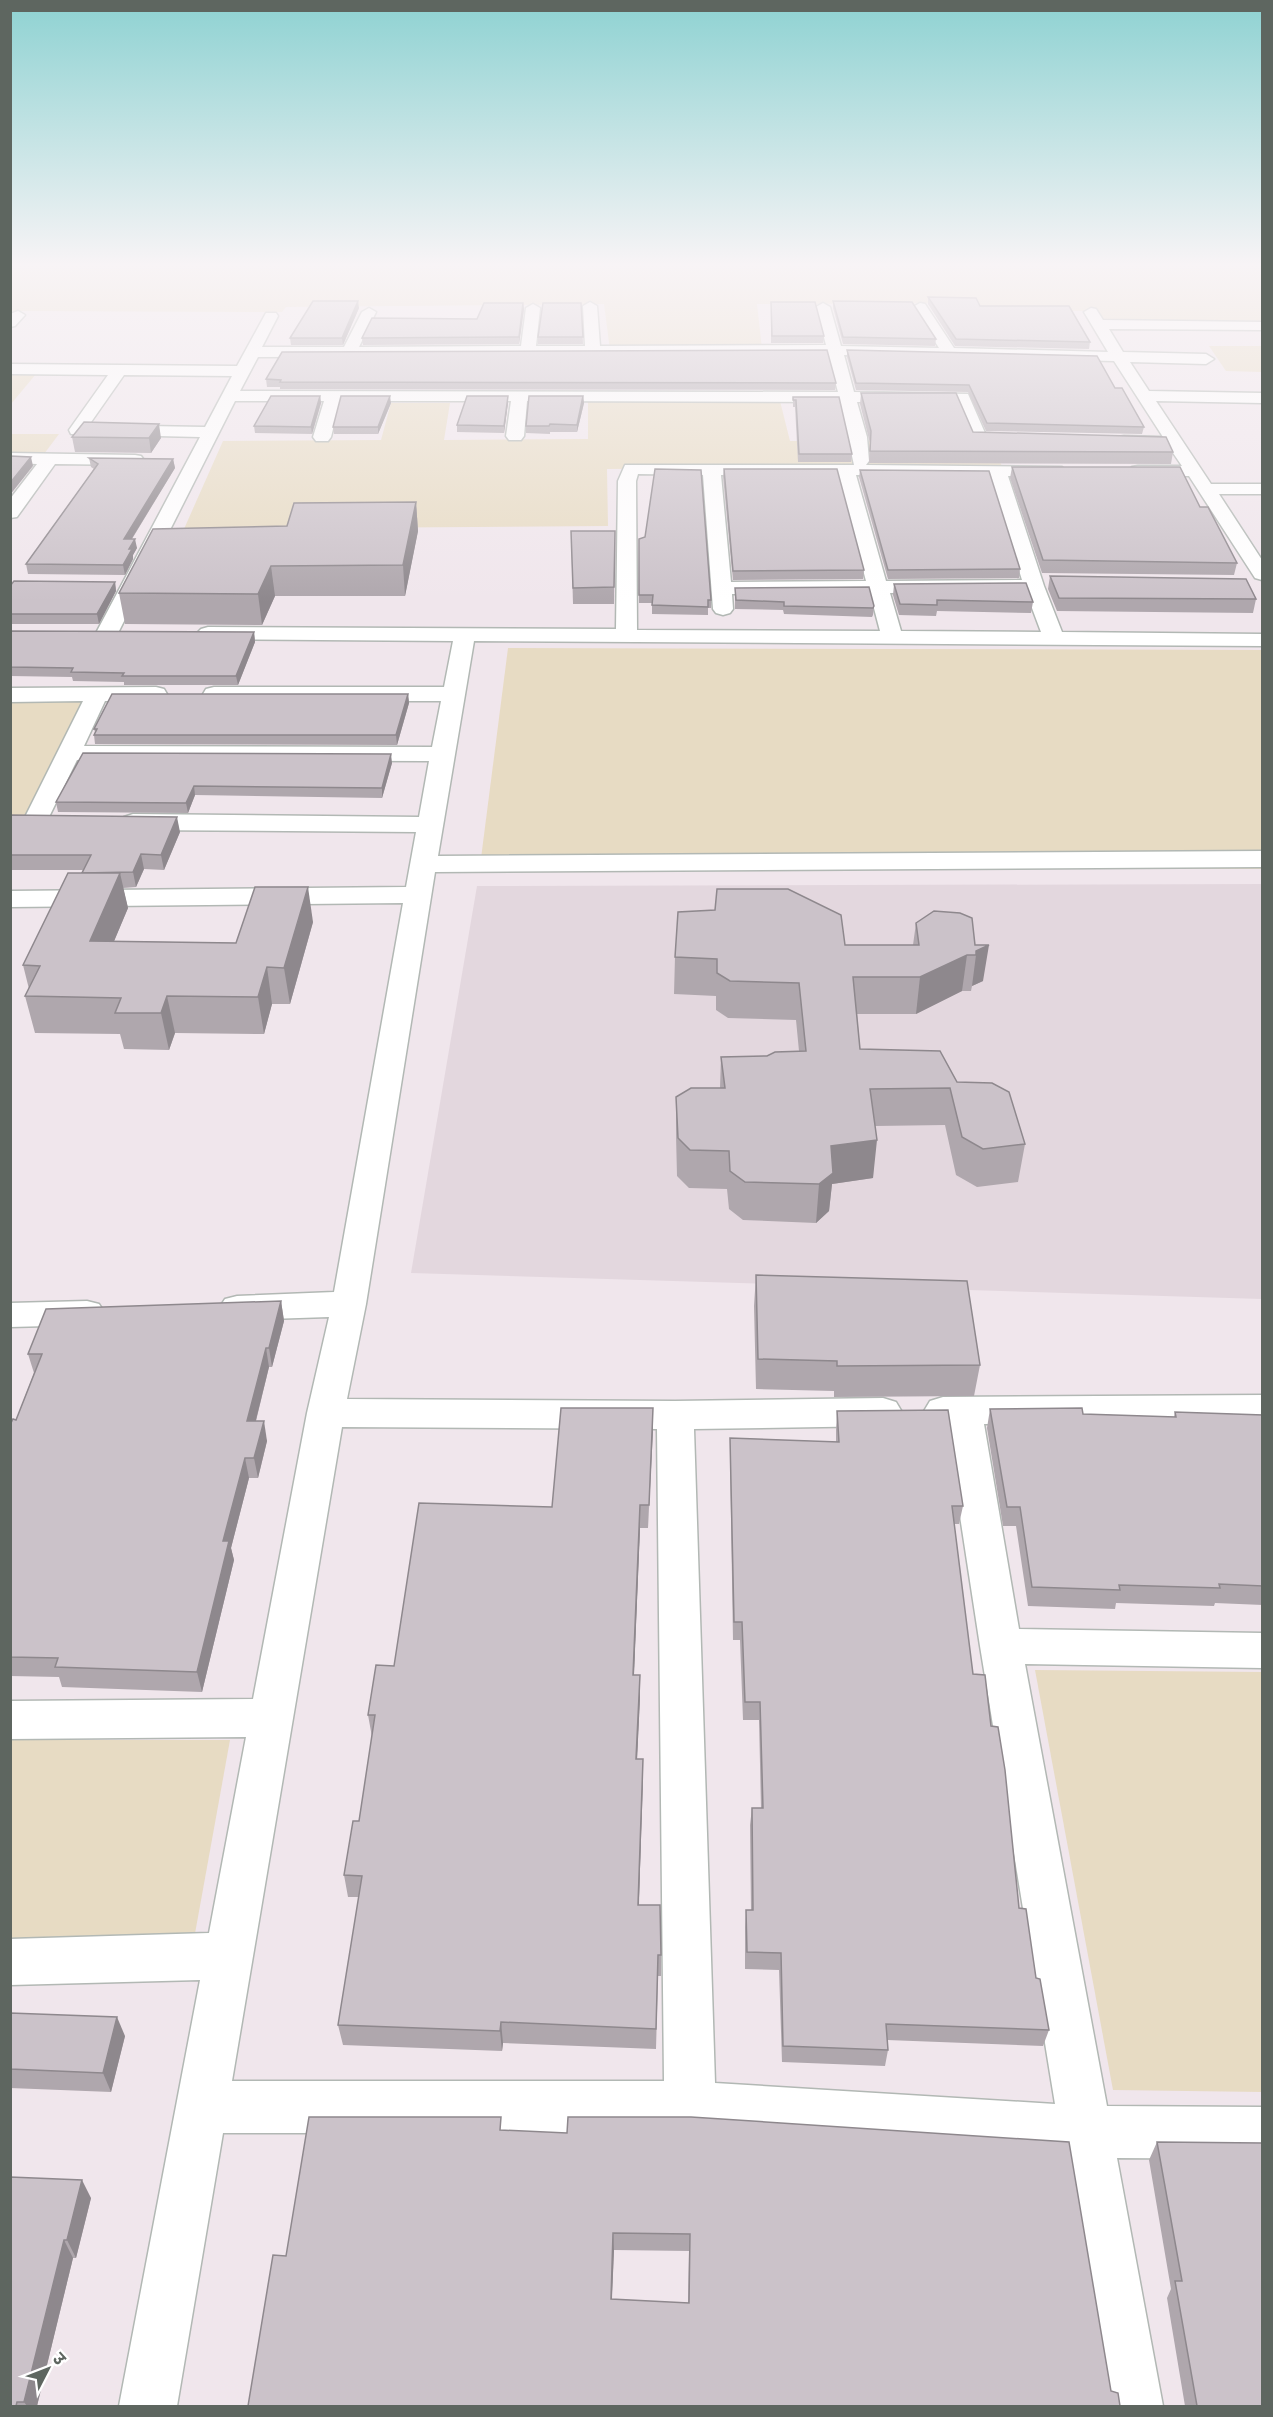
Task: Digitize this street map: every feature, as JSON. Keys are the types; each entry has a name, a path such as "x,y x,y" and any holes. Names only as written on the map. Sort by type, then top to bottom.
{"street":[{"path":"114,376 77,430 211,432"},
{"path":"107,633 123,583 196,461 240,376"},
{"path":"842,376 858,437 853,466 878,587 892,637"},
{"path":"936,376 944,397"},
{"path":"1132,376 1263,574"},
{"path":"230,396 333,396 433,390 520,396 616,392 752,391 848,397 962,397 978,438 1036,439"},
{"path":"322,436 333,396"},
{"path":"515,436 520,396"},
{"path":"1146,396 1263,398"},
{"path":"1106,440 1176,442"},
{"path":"10,458 150,460"},
{"path":"10,513 50,458"},
{"path":"173,460 196,461"},
{"path":"626,636 627,481 631,469 712,470 853,466 997,471 1079,471"},
{"path":"712,470 726,636"},
{"path":"997,471 1040,583 1054,638"},
{"path":"1125,471 1195,471"},
{"path":"1207,489 1263,489"},
{"path":"1240,540 1263,540"},
{"path":"721,588 1040,583"},
{"path":"1240,584 1263,584"},
{"path":"84,633 128,633"},
{"path":"193,633 1263,640"},
{"path":"148,2406 326,1413 350,1304 432,825 442,754 465,635"},
{"path":"35,821 97,694"},
{"path":"10,695 455,694"},
{"path":"69,753 442,754"},
{"path":"106,822 432,825"},
{"path":"10,899 422,879 1263,859"},
{"path":"201,1309 350,1304"},
{"path":"10,1315 117,1312"},
{"path":"326,1413 675,1414 1263,1409"},
{"path":"963,1411 1001,1646 1134,2406"},
{"path":"675,1414 690,2107"},
{"path":"1001,1646 1263,1650"},
{"path":"10,1720 272,1718"},
{"path":"10,1962 230,1956"},
{"path":"200,2107 690,2107 1087,2132 1263,2133"}],"shaded area":[{"path":"11,376 35,376 11,404"},
{"path":"780,401 790,441 989,440 1002,466 607,469 608,526 184,529 223,441 381,440 391,403 450,403 444,440 588,439 588,402"},
{"path":"11,434 59,434 41,458 11,458"},
{"path":"508,648 1262,650 1262,869 480,866"},
{"path":"11,700 85,700 26,815 11,815"},
{"path":"1262,884 1262,1299 411,1273 477,886"},
{"path":"1035,1670 1262,1672 1262,2092 1113,2090"},
{"path":"10,1740 230,1740 194,1939 11,1939"}],"building":[{"path":"268,376 834,376 836,383 280,382 281,380 266,379"},
{"path":"854,376 1108,376 1115,388 1122,388 1144,427 987,423 969,385 856,383"},
{"path":"861,393 956,393 973,432 1166,437 1173,452 870,451 871,431"},
{"path":"271,396 320,396 311,427 254,426"},
{"path":"341,396 390,396 378,427 333,427"},
{"path":"467,396 508,396 504,426 457,425"},
{"path":"529,396 583,396 577,425 526,426"},
{"path":"793,397 839,397 852,454 799,454 796,400 793,400"},
{"path":"84,422 159,424 149,438 72,437"},
{"path":"10,456 31,457 10,483"},
{"path":"89,458 173,459 124,539 135,539 123,565 26,564 98,464"},
{"path":"1012,467 1180,467 1200,507 1208,507 1237,563 1043,560"},
{"path":"655,469 701,470 711,600 708,600 708,607 652,605 653,595 639,595 639,539 645,537"},
{"path":"724,469 837,469 864,570 733,571"},
{"path":"860,470 989,471 1020,569 888,570"},
{"path":"416,502 403,565 271,566 258,594 119,593 153,529 287,526 294,503"},
{"path":"571,531 615,531 614,587 573,588"},
{"path":"1050,576 1246,579 1256,599 1059,598"},
{"path":"14,581 115,582 97,614 10,614 10,586"},
{"path":"1026,583 1033,602 937,600 937,605 900,604 894,584"},
{"path":"869,587 873,608 784,606 784,602 736,600 735,588"},
{"path":"10,631 254,632 236,676 122,676 124,673 71,672 73,668 10,667"},
{"path":"112,694 408,694 396,735 94,735 97,729 94,729"},
{"path":"83,753 391,754 382,788 194,786 186,803 56,802"},
{"path":"10,815 177,817 161,855 141,854 133,872 82,873 91,855 10,855"},
{"path":"68,873 120,873 90,941 236,943 255,887 308,887 284,968 267,967 258,997 167,996 161,1013 115,1013 121,998 25,996 40,966 23,965"},
{"path":"717,889 788,889 841,915 845,945 919,945 916,923 934,911 960,913 972,918 975,945 989,945 976,951 976,955 967,955 920,977 853,977 860,1049 940,1051 957,1082 992,1083 1009,1092 1025,1144 983,1149 962,1137 950,1088 870,1089 877,1140 831,1146 833,1173 819,1184 745,1182 730,1171 729,1151 690,1150 678,1138 676,1097 691,1088 725,1088 721,1057 767,1056 775,1052 806,1051 799,983 730,981 717,973 717,959 675,957 678,912 715,910"},
{"path":"756,1275 967,1281 980,1365 837,1366 837,1361 758,1359"},
{"path":"281,1301 247,1421 264,1421 254,1458 245,1458 223,1541 229,1541 197,1672 55,1667 58,1658 10,1657 10,1425 13,1419 16,1420 42,1354 28,1354 46,1309"},
{"path":"561,1408 653,1408 649,1505 640,1505 633,1675 640,1675 636,1759 643,1759 638,1905 660,1905 661,1955 658,1955 656,2029 501,2022 500,2031 338,2025 362,1876 344,1875 353,1821 359,1821 375,1715 368,1715 376,1665 394,1666 419,1503 552,1507"},
{"path":"1082,1408 1083,1414 1176,1417 1175,1412 1263,1415 1263,1586 1219,1584 1220,1588 1119,1585 1120,1590 1032,1587 1020,1507 1007,1507 990,1409"},
{"path":"948,1410 963,1506 952,1506 973,1674 985,1675 991,1726 998,1727 1005,1770 1019,1908 1026,1909 1036,1978 1040,1979 1049,2030 886,2024 888,2050 783,2046 781,1953 747,1952 746,1910 753,1910 752,1808 763,1808 760,1702 745,1702 742,1622 734,1622 730,1438 839,1442 837,1411"},
{"path":"10,2013 117,2017 103,2073 10,2069"},
{"path":"309,2117 501,2117 500,2130 567,2133 568,2117 691,2117 1069,2142 1111,2391 1118,2393 1120,2406 248,2406 273,2255 286,2256","holes":["613,2233 690,2234 689,2303 611,2299"]},
{"path":"1157,2142 1263,2143 1263,2406 1197,2406 1175,2281 1182,2281"},
{"path":"10,2177 82,2180 67,2240 64,2240 24,2402 17,2402 16,2406 10,2406"}]}
